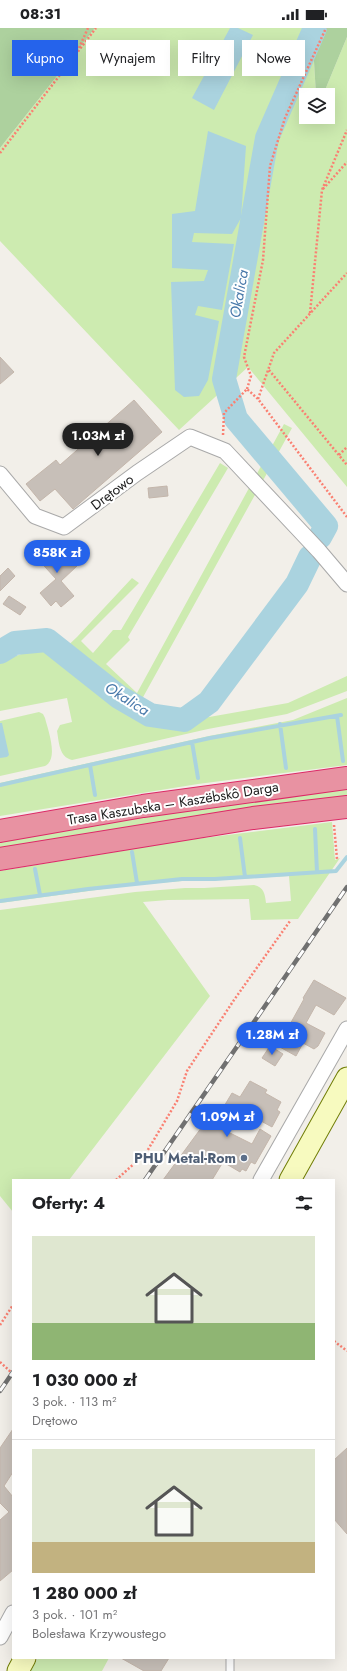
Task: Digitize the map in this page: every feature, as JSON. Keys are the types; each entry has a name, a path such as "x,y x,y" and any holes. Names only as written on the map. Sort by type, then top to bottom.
{"highway":[{"name":"Trasa Kaszubska – Kaszëbskô Darga","path":"0,831 143,806 347,778"},
{"name":"Trasa Kaszubska – Kaszëbskô Darga","path":"0,859 253,818 340,814"}],"main road":[{"path":"291,1179 347,1078"},
{"path":"18,1671 24,1659"}],"street":[{"name":"Drętowo","path":"0,474 35,516 64,527 137,473 190,437 225,451 319,551 345,581"},
{"path":"265,1178 347,1029"},
{"path":"0,1637 12,1615"}],"lane":[{"path":"230,1659 230,1671"}],"path":[{"path":"78,51 88,28"},
{"path":"78,52 96,28"},
{"path":"222,450 224,413 247,389 251,376 244,358 263,260 270,166 285,118 326,28"},
{"path":"0,153 59,76"},
{"path":"310,313 322,190 347,130"},
{"path":"322,190 347,162"},
{"path":"258,399 274,353 347,273"},
{"path":"268,370 347,465"},
{"path":"247,389 258,399 347,517"},
{"path":"339,455 347,446"},
{"path":"337,858 340,814"},
{"path":"117,1179 146,1153 177,1101 187,1071 234,1000 290,921"},
{"path":"0,1325 12,1307"},
{"path":"335,1342 347,1351"},
{"path":"0,1362 12,1373"}],"green space":[{"path":"0,28 95,28 78,49 78,40 12,40 12,76 57,76 0,148"},
{"path":"95,28 312,28 316,88 299,88 299,124 335,124 335,88 326,88 347,37 347,487 248,367 179,430 0,241 0,148 57,76 78,76 78,49"},
{"path":"312,28 347,28 347,37 326,88 316,88"},
{"path":"284,424 292,428 142,699 149,705 142,712 149,714 176,708 192,720 288,703 347,676 347,691 287,714 208,729 72,760 64,756 60,748 57,731 60,725 72,722 67,698 0,711 0,662 40,647 60,653 132,578 139,583 81,641 93,653 113,630 121,630 220,463 228,468 128,637 130,640 106,664 137,693"},
{"path":"347,698 347,765 198,784 0,816 0,783 209,736 293,720"},
{"path":"39,712 43,714 45,718 50,737 52,751 49,762 45,766 0,776 0,721"},
{"path":"347,788 347,796 194,816 0,849 0,841 96,824"},
{"path":"332,822 335,860 340,858 298,919 251,920 249,899 168,900 143,902 210,996 70,1179 12,1179 12,1211 0,1196 0,910 135,892 254,885 262,889 266,903 291,901 289,876 133,885 0,903 0,871 187,840"},
{"path":"37,1659 108,1659 102,1671 31,1671"}],"water":[{"path":"230,28 238,28 253,35 250,40 242,40 242,56 234,72 234,40 223,40"},
{"path":"204,76 232,76 214,110 192,98"},
{"path":"208,131 246,146 241,218 232,234 194,233 192,242 234,244 222,310 198,306 195,315 219,321 208,380 199,396 184,397 175,390 171,282 204,281 208,270 172,268 172,214 195,211"},
{"path":"0,723 2,723 9,755 7,757 0,758"}],"building":[{"path":"0,357 14,372 0,384"},
{"path":"134,400 162,432 73,509 55,489 40,501 26,484 56,460 60,465"},
{"path":"167,486 168,496 149,498 148,488"},
{"path":"55,541 77,566 61,581 74,596 61,607 56,601 51,606 40,593 56,579 36,557"},
{"path":"8,568 15,576 0,591 0,576"},
{"path":"9,596 26,607 20,615 3,604"},
{"path":"314,980 346,998 334,1015 316,1005 306,1023 325,1033 318,1046 314,1049 303,1043 296,1056 278,1046"},
{"path":"270,1046 283,1054 275,1066 262,1058"},
{"path":"250,1081 267,1090 265,1093 281,1102 277,1110 280,1112 272,1127 241,1110 228,1132 252,1144 260,1129 271,1136 255,1164 251,1162 246,1171 242,1169 240,1172 223,1162 213,1179 164,1179 218,1105 223,1108 232,1093 240,1097"},
{"path":"12,1430 12,1474 4,1486 12,1496 12,1571 0,1581 0,1520 9,1512 0,1503 0,1448"},
{"path":"347,1448 347,1534 335,1520 335,1459"},
{"path":"123,1659 168,1659 161,1671 144,1671"}],"waterway":[{"name":"Okalica","path":"315,28 267,138 224,379 236,419 326,526 320,537"},
{"name":"Okalica","path":"0,652 15,643 47,640 119,697 150,715 184,720 209,702 297,584 310,557"},
{"path":"0,785 210,738 341,715"},
{"path":"337,716 343,761"},
{"path":"280,724 286,768"},
{"path":"192,742 198,778"},
{"path":"90,765 95,795"},
{"path":"315,829 317,872"},
{"path":"240,838 245,877"},
{"path":"132,852 137,883"},
{"path":"0,901 88,889 182,879 215,879 336,871 347,857"},
{"path":"35,869 40,895"}],"railway":[{"path":"146,1179 347,887"},
{"path":"0,1391 12,1373"}],"place":[{"name":"PHU Metal-Rom","path":"244,1158"}]}
